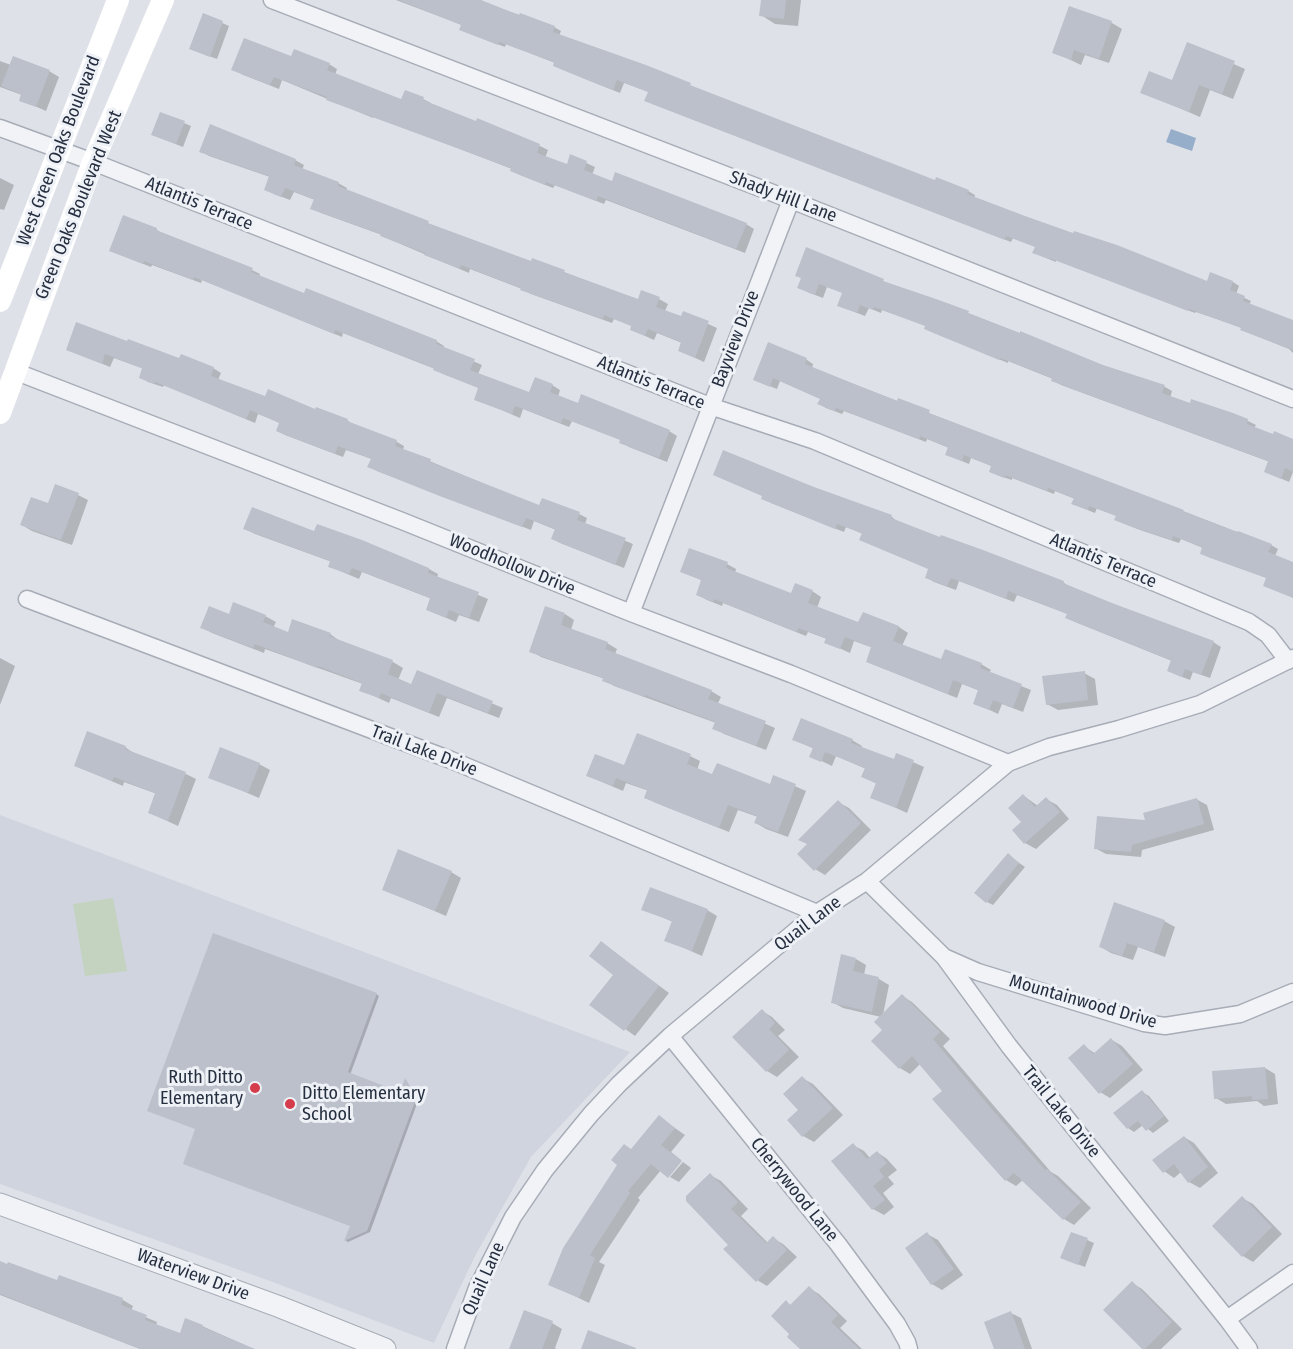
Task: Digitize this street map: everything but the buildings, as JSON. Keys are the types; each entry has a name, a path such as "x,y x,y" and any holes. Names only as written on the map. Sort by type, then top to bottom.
{"main road":[{"name":"West Green Oaks Boulevard","path":"0,301 118,0"},
{"name":"Green Oaks Boulevard West","path":"0,413 93,162 164,0"}],"street":[{"name":"Shady Hill Lane","path":"272,0 791,200 1293,399"},
{"name":"Atlantis Terrace","path":"0,128 93,162 710,406 815,441 1250,622 1268,635 1291,659"},
{"name":"Bayview Drive","path":"631,613 791,200"},
{"name":"Woodhollow Drive","path":"14,371 791,674 1008,763"},
{"name":"Trail Lake Drive","path":"27,599 451,760 817,914"},
{"name":"Quail Lane","path":"455,1349 477,1288 513,1217 545,1170 591,1114 670,1036 817,914 867,881 1008,763 1049,747 1119,729 1200,704 1291,659"},
{"name":"Trail Lake Drive","path":"867,881 944,957 1009,1046 1249,1349"},
{"name":"Mountainwood Drive","path":"944,957 978,972 1144,1023 1165,1026 1240,1014 1293,992"},
{"name":"Cherrywood Lane","path":"670,1036 838,1244 897,1324 909,1349"},
{"name":"Waterview Drive","path":"0,1204 280,1307 385,1349"},
{"path":"1227,1319 1293,1273"}],"shaded area":[{"name":"Ditto Elementary School","path":"0,815 630,1052 531,1157 475,1256 434,1343 270,1281 0,1184"}],"green space":[{"path":"113,898 127,971 85,976 73,904"}],"water":[{"path":"1171,129 1196,138 1192,151 1166,142"}],"place":[{"name":"Ruth Ditto Elementary","path":"255,1088"},
{"name":"Ditto Elementary School","path":"290,1104"}]}
